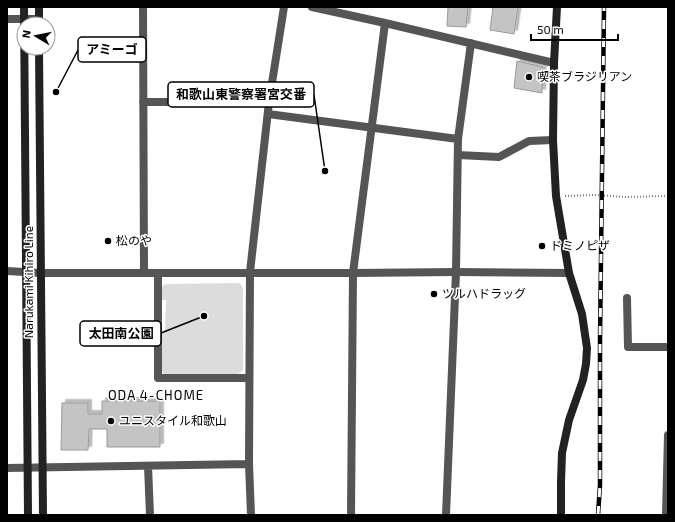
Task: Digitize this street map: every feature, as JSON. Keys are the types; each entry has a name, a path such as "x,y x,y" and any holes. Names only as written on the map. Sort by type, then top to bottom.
{"main road":[{"path":"558,7 554,63 553,140 556,196 569,273 582,314 587,348 583,380 569,420 562,453 561,515"},
{"name":"Narukami Kihiro Line","path":"23,56 28,515"},
{"name":"Narukami Kihiro Line","path":"39,56 43,515"}],"street":[{"path":"143,7 144,273"},
{"path":"251,515 249,464 250,272 268,114 284,7"},
{"path":"312,7 554,63"},
{"path":"351,515 353,273 385,23"},
{"path":"446,515 456,272 458,139 471,44"},
{"path":"143,102 270,102"},
{"path":"268,114 458,139"},
{"path":"458,155 499,158 529,142 553,140"},
{"path":"7,271 41,273 569,273"},
{"path":"158,273 158,378 249,378"},
{"path":"627,298 628,347 668,347"},
{"path":"666,515 668,435"},
{"path":"7,468 249,464"},
{"path":"148,466 150,515"}],"path":[{"path":"556,196 595,195 625,198 668,196"}],"shaded area":[{"path":"240,283 243,288 243,370 238,374 164,374 160,368 161,332 165,332 166,300 161,300 161,287 166,284"}],"building":[{"path":"448,7 468,7 466,27 447,26"},
{"path":"493,7 518,7 514,34 490,30"},
{"name":"喫茶ブラジリアン","path":"517,61 543,67 542,93 514,88"},
{"name":"ユニスタイル和歌山","path":"102,401 160,401 160,447 107,447 107,429 89,429 88,450 61,450 62,403 88,403 88,414 102,414"}],"railway":[{"path":"598,515 600,485 600,340 604,7"}],"place":[{"name":"喫茶ブラジリアン","path":"529,77"},
{"name":"アミーゴ","path":"56,92"},
{"name":"和歌山東警察署宮交番","path":"325,171"},
{"name":"松のや","path":"108,241"},
{"name":"ドミノピザ","path":"542,246"},
{"name":"ツルハドラッグ","path":"434,294"},
{"name":"太田南公園","path":"204,316"},
{"name":"ユニスタイル和歌山","path":"111,421"}],"district":[{"name":"ODA 4-CHOME","path":"156,395"}]}
